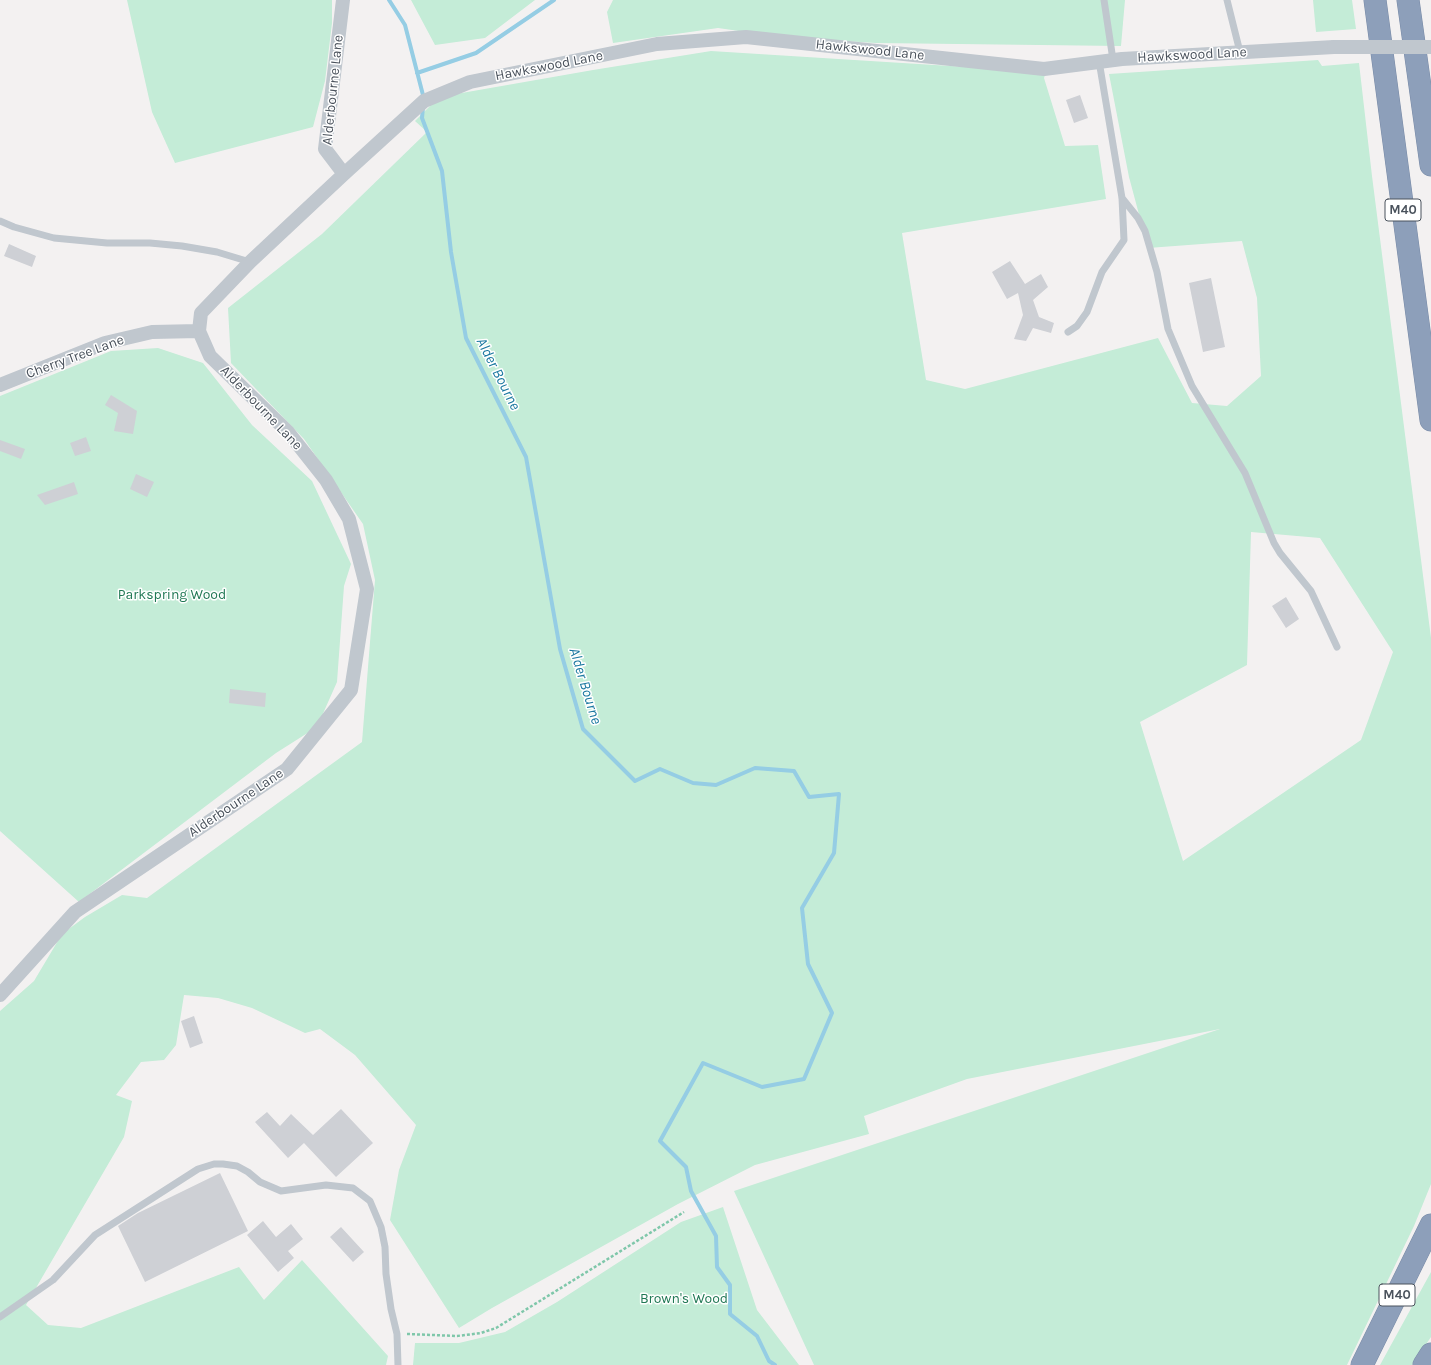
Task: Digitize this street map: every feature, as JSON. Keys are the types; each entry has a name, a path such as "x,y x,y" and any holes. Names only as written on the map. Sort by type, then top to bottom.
{"highway":[{"name":"M40","path":"1374,0 1431,420"},
{"path":"1408,0 1431,166"},
{"name":"M40","path":"1362,1365 1431,1225"},
{"path":"1424,1365 1431,1354"}],"street":[{"name":"Alderbourne Lane","path":"343,0 325,149 344,174"},
{"name":"Hawkswood Lane","path":"344,174 424,101 431,98 470,82 657,44 746,36 1044,69 1106,60 1240,52 1334,48 1431,47"},
{"path":"199,331 201,313 250,262 344,174"},
{"name":"Alderbourne Lane","path":"0,995 76,912 287,769 351,690 367,589 349,519 326,480 288,432 210,356 199,331"},
{"name":"Cherry Tree Lane","path":"0,385 105,343 152,332 199,331"}],"lane":[{"path":"1068,332 1077,326 1087,312 1102,272 1124,240 1122,198 1106,60 1104,0"},
{"path":"1227,0 1240,52"},
{"path":"1122,198 1138,218 1144,231 1157,272 1168,329 1192,386 1245,473 1274,543 1280,553 1311,591 1336,647"},
{"path":"0,221 14,228 54,238 107,243 150,243 182,246 217,252 250,262"},
{"path":"0,1317 54,1280 95,1235 198,1169 214,1164 223,1164 237,1166 248,1172 260,1182 281,1191 326,1185 353,1188 370,1200 381,1227 385,1247 387,1281 391,1309 397,1334 398,1365"}],"path":[{"path":"397,1334 457,1336 481,1333 496,1328 684,1212"}],"green space":[{"path":"127,0 332,0 332,23 325,81 313,127 175,163 152,112"},
{"path":"411,0 535,0 485,38 435,45"},
{"path":"613,0 1125,0 1121,46 876,43 781,37 718,28 613,43 607,12"},
{"path":"1313,0 1352,0 1356,29 1316,32"},
{"path":"711,51 1046,72 1044,78 1065,146 1098,145 1106,199 902,233 926,380 965,389 1158,338 1192,403 1227,406 1261,376 1257,298 1242,241 1148,248 1129,177 1109,74 1318,60 1322,66 1359,63 1431,638 1431,1184 1414,1226 1347,1365 814,1365 734,1191 1220,1029 967,1079 864,1116 869,1134 755,1165 678,1204 459,1328 390,1220 399,1170 416,1125 355,1055 320,1029 305,1033 252,1008 218,998 184,995 176,1045 164,1060 141,1062 116,1095 132,1101 124,1137 26,1305 48,1325 81,1328 239,1267 264,1300 302,1260 388,1356 386,1365 0,1365 0,1011 34,981 62,934 85,917 122,895 147,898 362,742 375,580 363,524 304,439 231,363 228,308 322,234 427,132 415,121 434,102 456,94","holes":["1251,532 1320,538 1393,652 1361,740 1183,861 1140,722 1247,665"]},
{"name":"Parkspring Wood","path":"158,348 203,363 252,425 312,481 351,564 344,586 337,682 317,727 276,753 79,902 0,831 0,396 111,351"},
{"name":"Brown's Wood","path":"723,1207 757,1310 799,1365 413,1365 415,1343 459,1343 505,1332 557,1302 681,1222"},
{"path":"1431,1272 1431,1337 1412,1365 1380,1365"}],"building":[{"path":"1080,95 1088,118 1074,123 1066,100"},
{"path":"9,244 36,256 32,267 4,256"},
{"path":"1010,261 1025,284 1041,274 1048,287 1033,300 1039,317 1054,323 1051,333 1033,328 1026,341 1014,339 1023,315 1018,293 1007,299 992,272"},
{"path":"1211,278 1225,347 1203,352 1189,283"},
{"path":"111,395 137,411 133,434 114,431 118,413 105,405"},
{"path":"86,437 91,451 75,456 70,443"},
{"path":"0,440 25,449 21,459 0,451"},
{"path":"136,474 154,482 147,497 130,489"},
{"path":"74,482 78,494 45,505 37,495"},
{"path":"1286,597 1299,619 1286,628 1272,606"},
{"path":"230,689 266,693 265,707 229,703"},
{"path":"194,1016 203,1043 190,1048 181,1021"},
{"path":"341,1109 373,1143 336,1177 304,1143 288,1158 255,1122 267,1112 280,1126 291,1114 313,1135"},
{"path":"220,1173 248,1231 145,1282 118,1226 138,1213"},
{"path":"263,1221 276,1237 291,1224 303,1239 288,1251 294,1258 278,1272 247,1235"},
{"path":"341,1227 364,1252 353,1262 330,1237"}],"waterway":[{"name":"Alder Bourne","path":"389,0 405,25 424,99"},
{"path":"417,73 476,53 554,0"},
{"name":"Alder Bourne","path":"423,107 422,118 442,171 451,252 466,338 526,457 560,649 583,729 635,781 660,769 693,783 716,785 755,768 794,771 809,797 839,794 834,853 802,908 808,964 832,1013 804,1079 762,1087 703,1063 660,1141 686,1167 691,1191 716,1236 717,1267 730,1285 730,1314 757,1336 769,1361 775,1365"}]}
